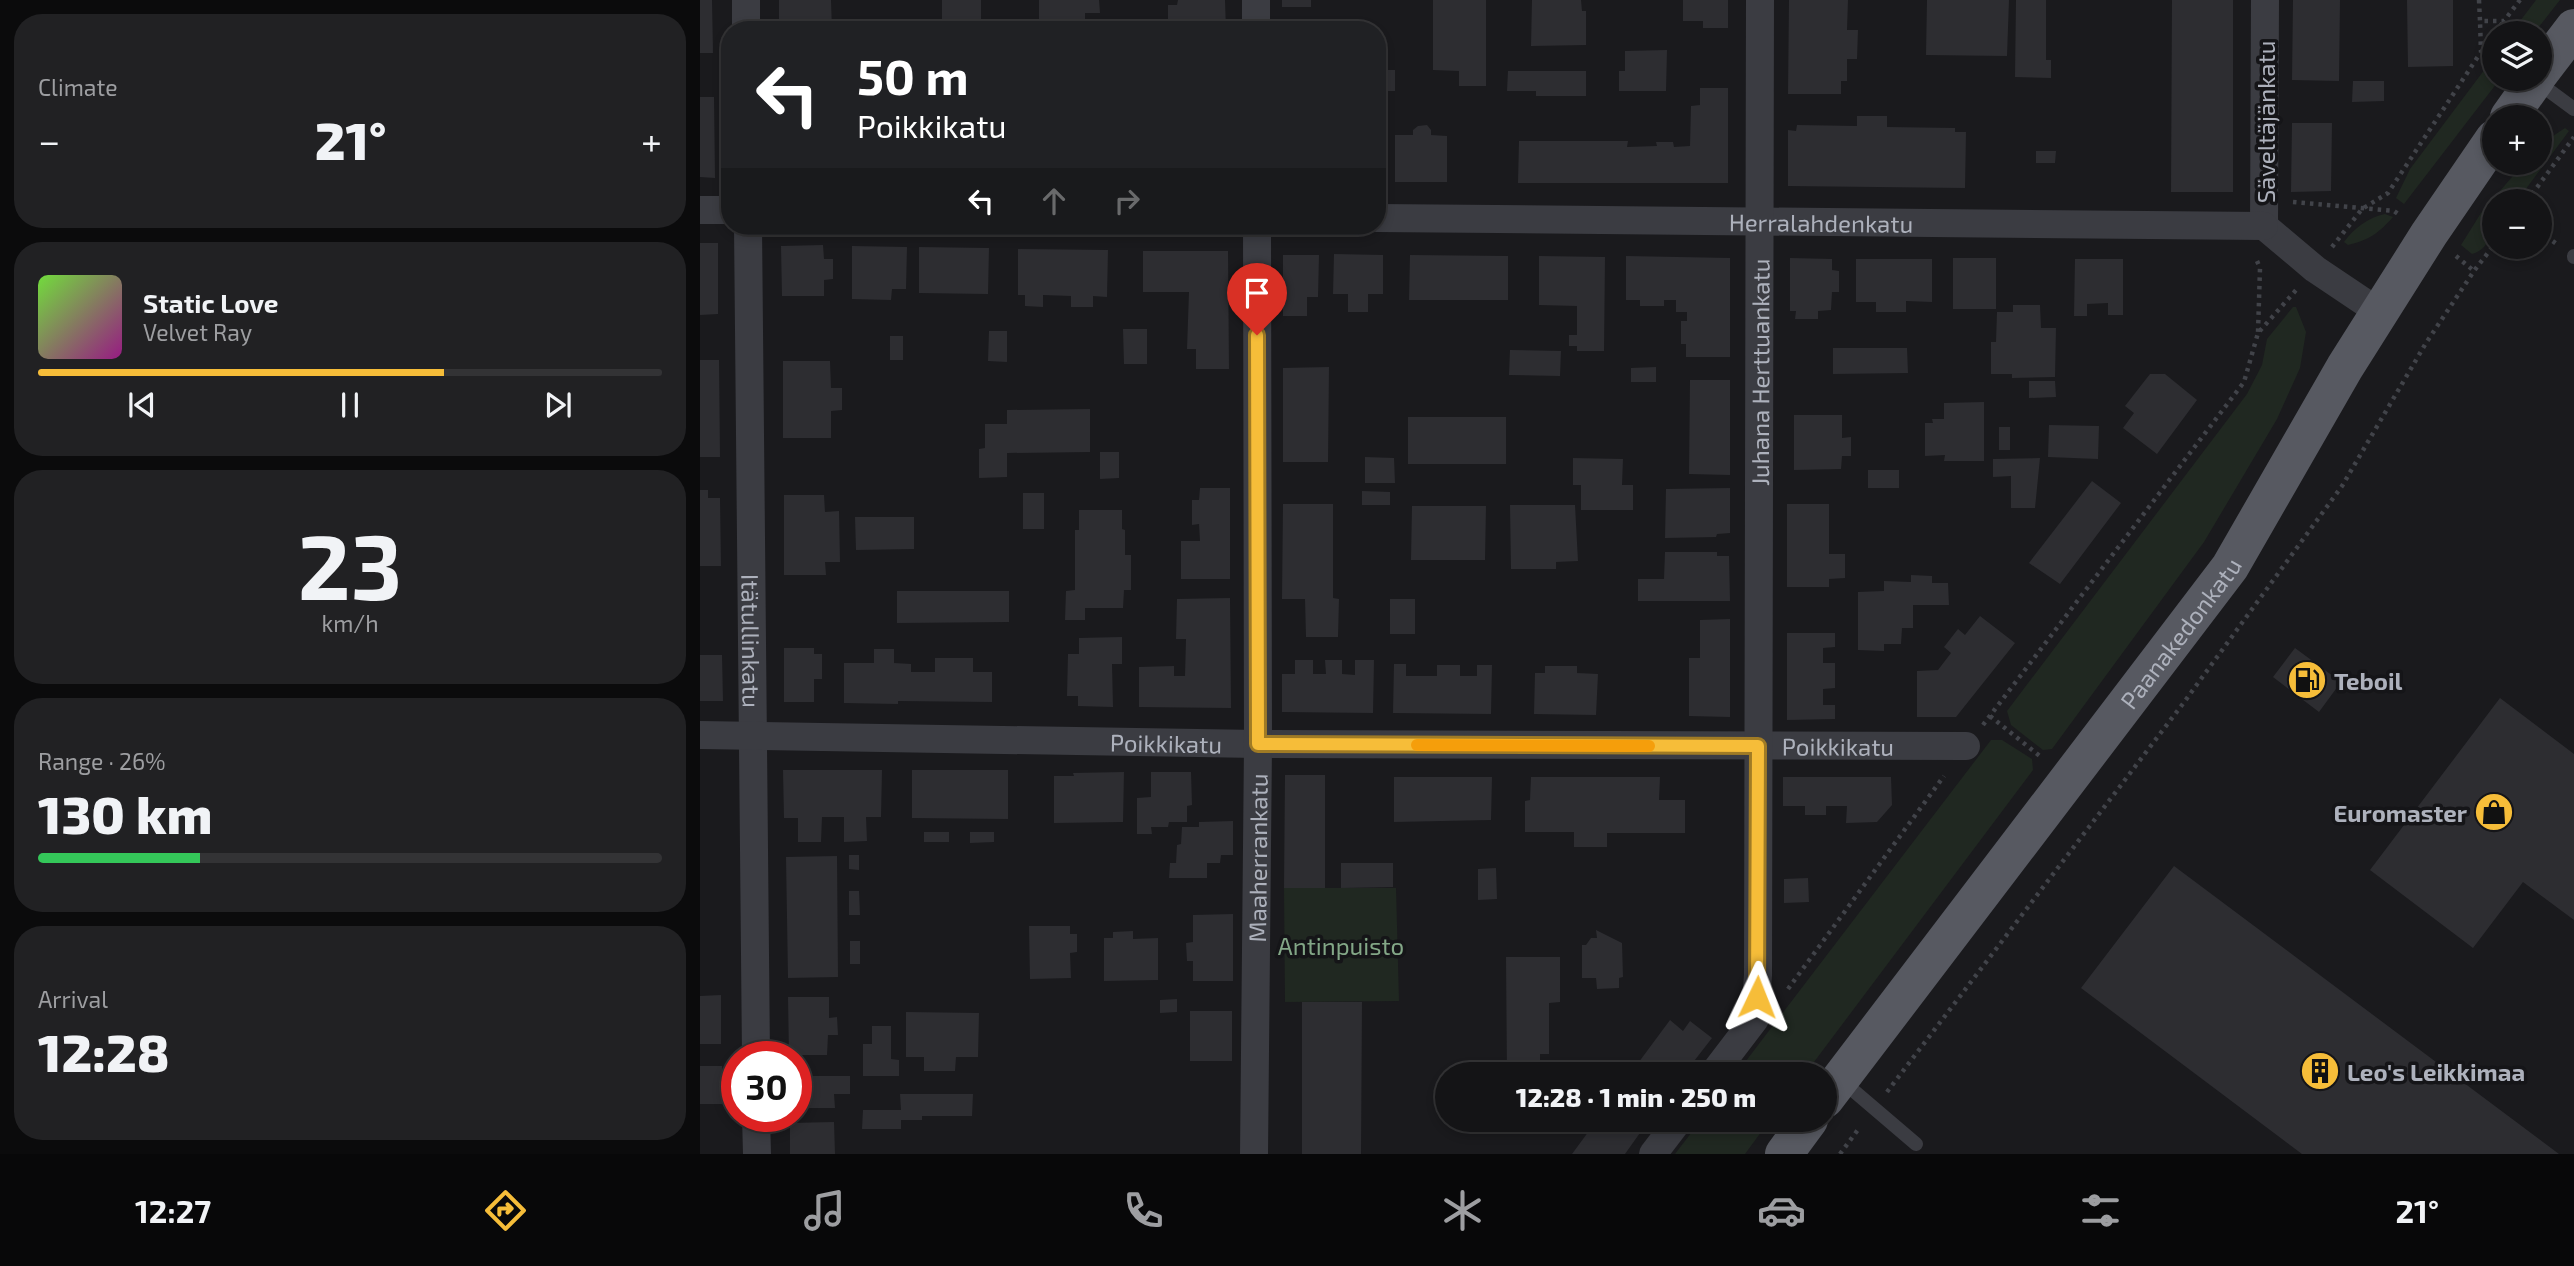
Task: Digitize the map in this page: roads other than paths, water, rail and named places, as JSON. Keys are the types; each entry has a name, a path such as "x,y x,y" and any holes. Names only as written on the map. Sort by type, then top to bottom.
{"main road":[{"path":"2552,58 2574,28"},
{"name":"Paanakedonkatu","path":"1837,1084 2230,566 2379,312 2482,157"},
{"path":"1784,1154 1800,1132"}],"street":[{"path":"746,0 746,21"},
{"path":"1256,0 1256,21"},
{"name":"Juhana Herttuankatu","path":"1758,746 1760,0"},
{"name":"Säveltäjänkatu","path":"2265,0 2264,226 2315,270 2379,312"},
{"path":"700,210 721,211"},
{"name":"Herralahdenkatu","path":"1386,218 2264,226"},
{"name":"Itätullinkatu","path":"748,235 756,1041"},
{"name":"Maaherrankatu","path":"1254,1154 1258,744 1257,235"},
{"name":"Poikkikatu","path":"700,735 1258,744 1966,746"},
{"path":"1722,1062 1755,1019 1758,975 1758,746"},
{"path":"757,1132 757,1154"},
{"path":"1653,1154 1670,1132"}],"lane":[{"path":"2552,91 2574,109"},
{"path":"1837,1091 1875,1107 1916,1144"}],"place":[{"name":"Teboil","path":"2307,680"},
{"name":"Euromaster","path":"2494,812"},
{"name":"Leo's Leikkimaa","path":"2320,1071"}],"park label":[{"name":"Antinpuisto","path":"1341,945"}]}
